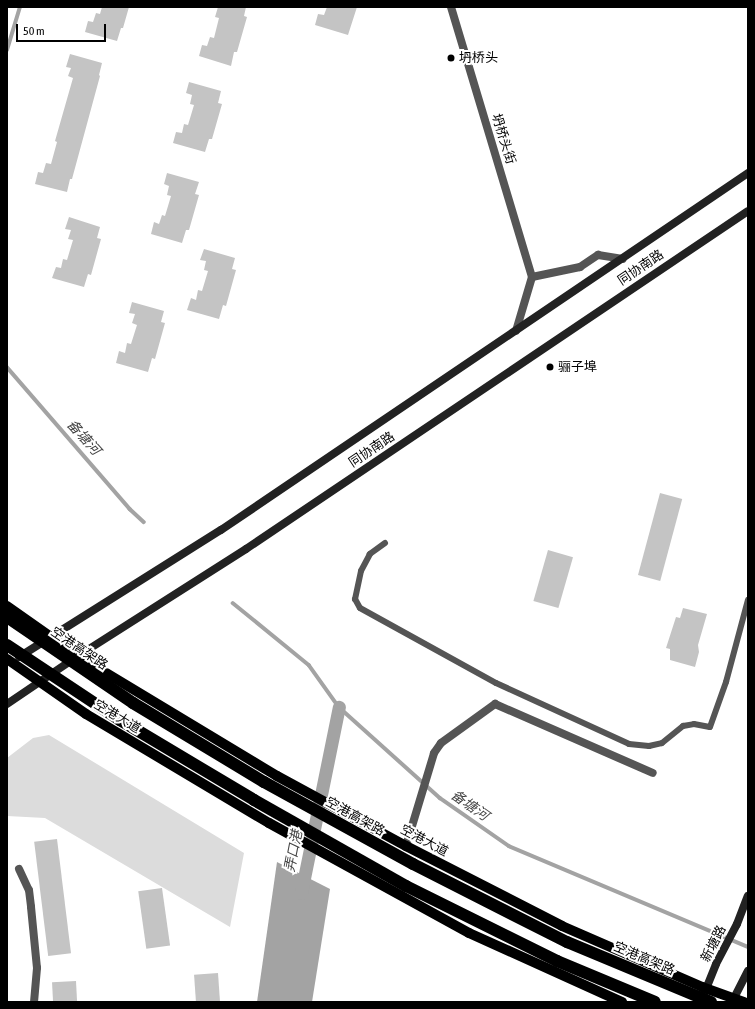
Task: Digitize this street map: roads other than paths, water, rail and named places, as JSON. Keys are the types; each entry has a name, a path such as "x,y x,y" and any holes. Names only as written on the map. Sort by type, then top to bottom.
{"highway":[{"name":"空港高架路","path":"7,617 140,707 264,782 386,849 567,942 711,1002"},
{"path":"7,645 120,720 254,800 406,886 556,961 655,1002"}],"main road":[{"name":"同协南路","path":"8,662 221,530 748,173"},
{"name":"同协南路","path":"7,704 78,656 246,549 748,210"},
{"name":"空港大道","path":"7,606 78,656 277,776 406,846 562,926 737,1001"},
{"name":"空港大道","path":"8,662 86,714 269,823 469,933 622,1002"},
{"name":"新塘路","path":"701,1002 724,949 737,924 748,896"},
{"path":"737,1001 748,971"}],"street":[{"name":"坍桥头街","path":"451,7 532,277"},
{"path":"516,331 532,277 580,267 598,255 623,258"},
{"path":"406,846 434,753 441,743 495,704 653,773"},
{"path":"19,869 29,890 31,906 36,968 34,1002"}],"lane":[{"path":"385,543 370,554 361,571 355,599 360,608 496,684 630,744 649,746 662,743 683,726 694,724 710,727 745,622 748,600"}],"waterway":[{"path":"7,50 20,7"},
{"name":"备塘河","path":"7,367 130,509 144,522"},
{"name":"备塘河","path":"233,603 309,665 339,707 440,798 509,846 748,947"},
{"name":"弄口港","path":"301,893 339,707"}],"place":[{"name":"坍桥头","path":"451,58"},
{"name":"骊子埠","path":"550,367"}]}
